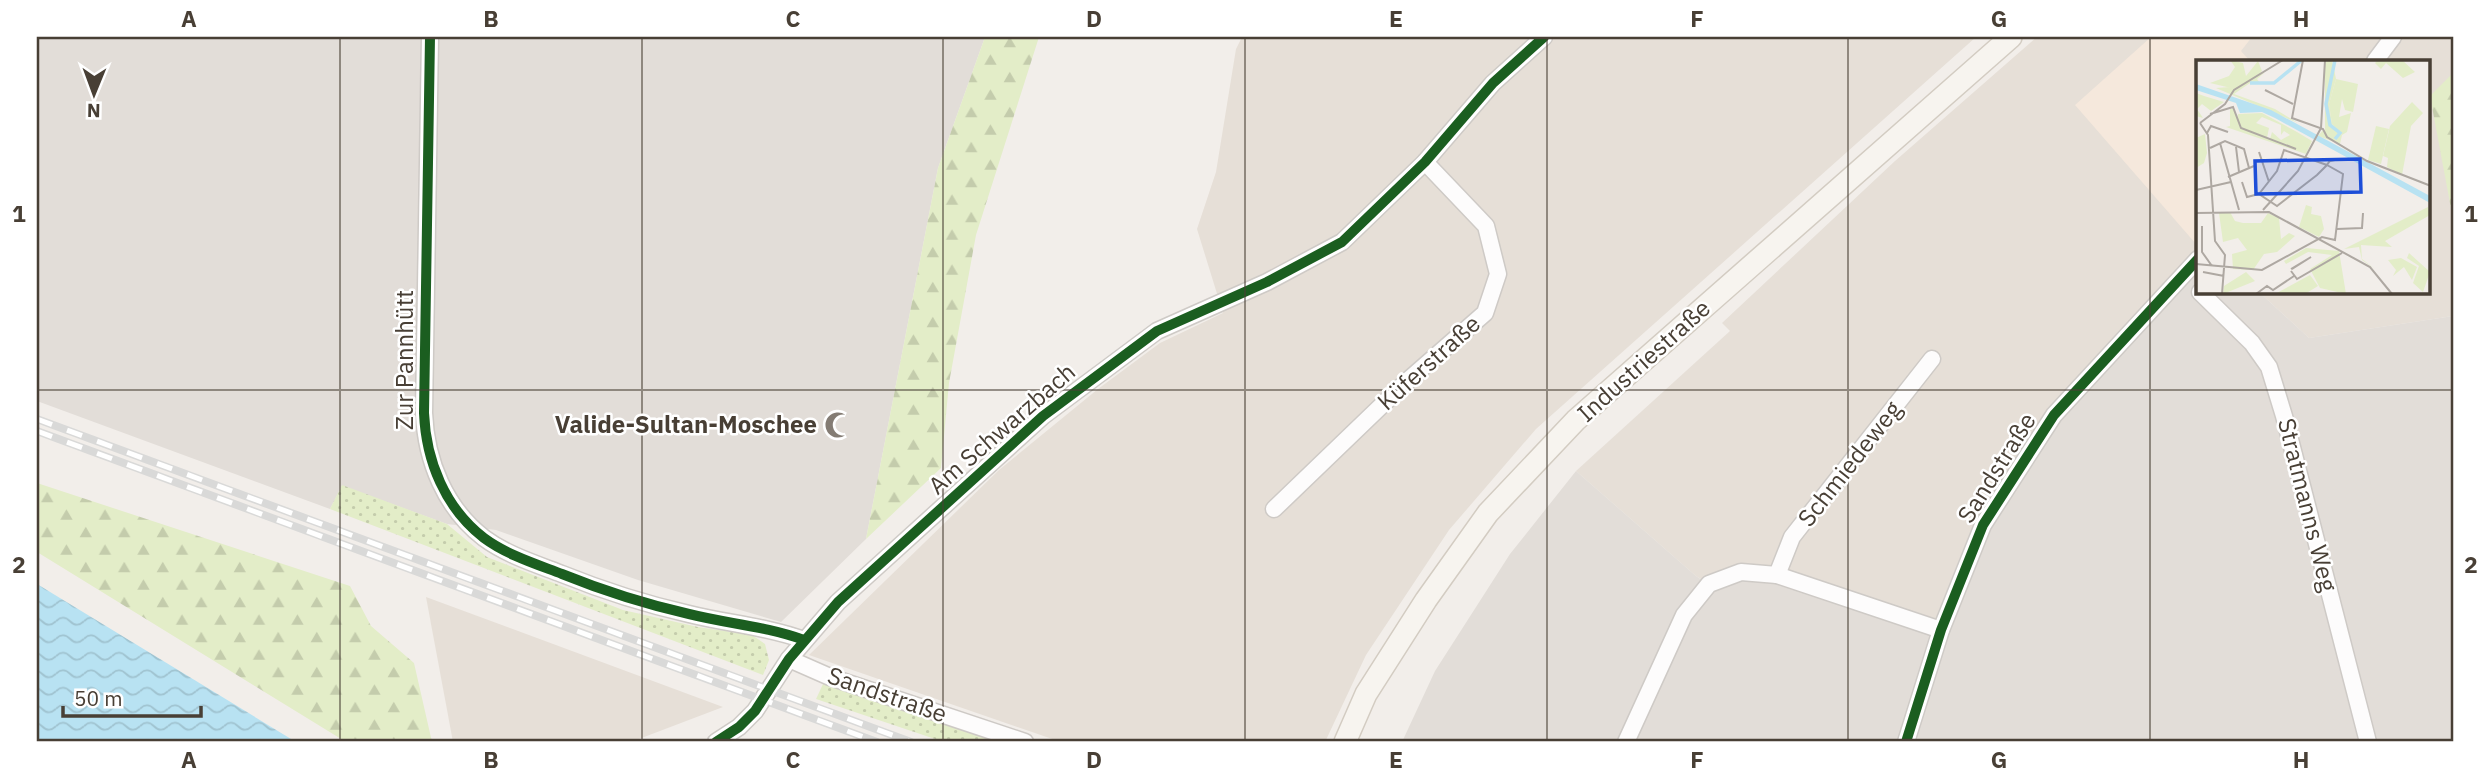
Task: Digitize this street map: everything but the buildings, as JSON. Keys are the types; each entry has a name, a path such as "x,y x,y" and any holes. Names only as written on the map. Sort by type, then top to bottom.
{"main road":[{"name":"Industriestraße","path":"1345,742 1366,694 1426,600 1488,513 1576,420 2011,37"}],"street":[{"name":"Zur Pannhütt","path":"430,37 424,413 428,448 442,489 459,513 485,538 517,556 613,594 691,615 774,630 804,640"},
{"name":"Am Schwarzbach","path":"716,742 739,727 755,711 789,659 838,602 1043,416 1157,331 1267,282 1342,242 1425,162 1493,83 1544,37"},
{"path":"2376,60 2393,37"},
{"name":"Küferstraße","path":"1274,509 1405,383 1485,313 1497,274 1486,226 1425,162"},
{"name":"Sandstraße","path":"1906,742 1941,630 1983,525 2054,415 2196,262"},
{"name":"Stratmanns Weg","path":"2183,275 2196,288"},
{"name":"Stratmanns Weg","path":"2202,294 2252,343 2269,367 2368,742"},
{"name":"Schmiedeweg","path":"1777,575 1792,537 1933,359"},
{"path":"1626,742 1684,615 1709,584 1741,572 1777,575 1941,630"},
{"name":"Sandstraße","path":"789,659 830,677 1025,742"}],"shaded area":[{"path":"37,37 985,37 938,168 866,539 781,622 638,580 496,530 447,524 342,486 330,509 37,401"},
{"path":"1242,37 1976,37 1536,429 1449,530 1366,655 1325,742 1061,742 809,655 999,470 1098,389 1160,343 1223,313 1197,229 1216,172 1236,49"},
{"path":"2037,37 2453,37 2453,316 2309,338 2261,294 2430,294 2430,60 2196,60 2196,271 1941,630 1709,584 1696,576 1576,471 1730,331 1722,323 1895,161"},
{"path":"2151,37 2252,37 2241,51 2249,60 2196,60 2196,244 2075,105"},
{"path":"2196,270 2196,294 2261,294 2309,338 2453,316 2453,742 1402,742 1435,671 1510,554 1576,471 1708,584 1741,572 1941,630 1983,525 2054,415"},
{"path":"426,597 723,707 631,742 453,742"}],"green space":[{"path":"985,37 1039,37 976,235 949,383 941,468 866,539 938,168"},
{"path":"2453,73 2453,219 2430,96"},
{"path":"37,483 350,586 371,626 414,663 432,742 346,742 37,552"},
{"path":"342,485 447,524 487,557 623,610 698,627 752,635 765,644 769,660 763,675 330,509"},
{"path":"824,682 1004,742 944,742 816,699"}],"water":[{"path":"37,584 296,742 37,742"}],"railway":[{"path":"37,419 911,742"},
{"path":"37,431 877,742"}],"cycle path":[{"path":"430,37 424,413 429,449 448,498 458,513 484,538 532,563 641,601 804,640"},
{"path":"716,742 739,727 755,711 789,659 838,602 1043,416 1157,331 1267,282 1342,242 1425,162 1493,83 1544,37"},
{"path":"1906,742 1941,630 1983,525 2054,415 2196,261"}],"place":[{"name":"Valide-Sultan-Moschee","path":"838,425"}]}
